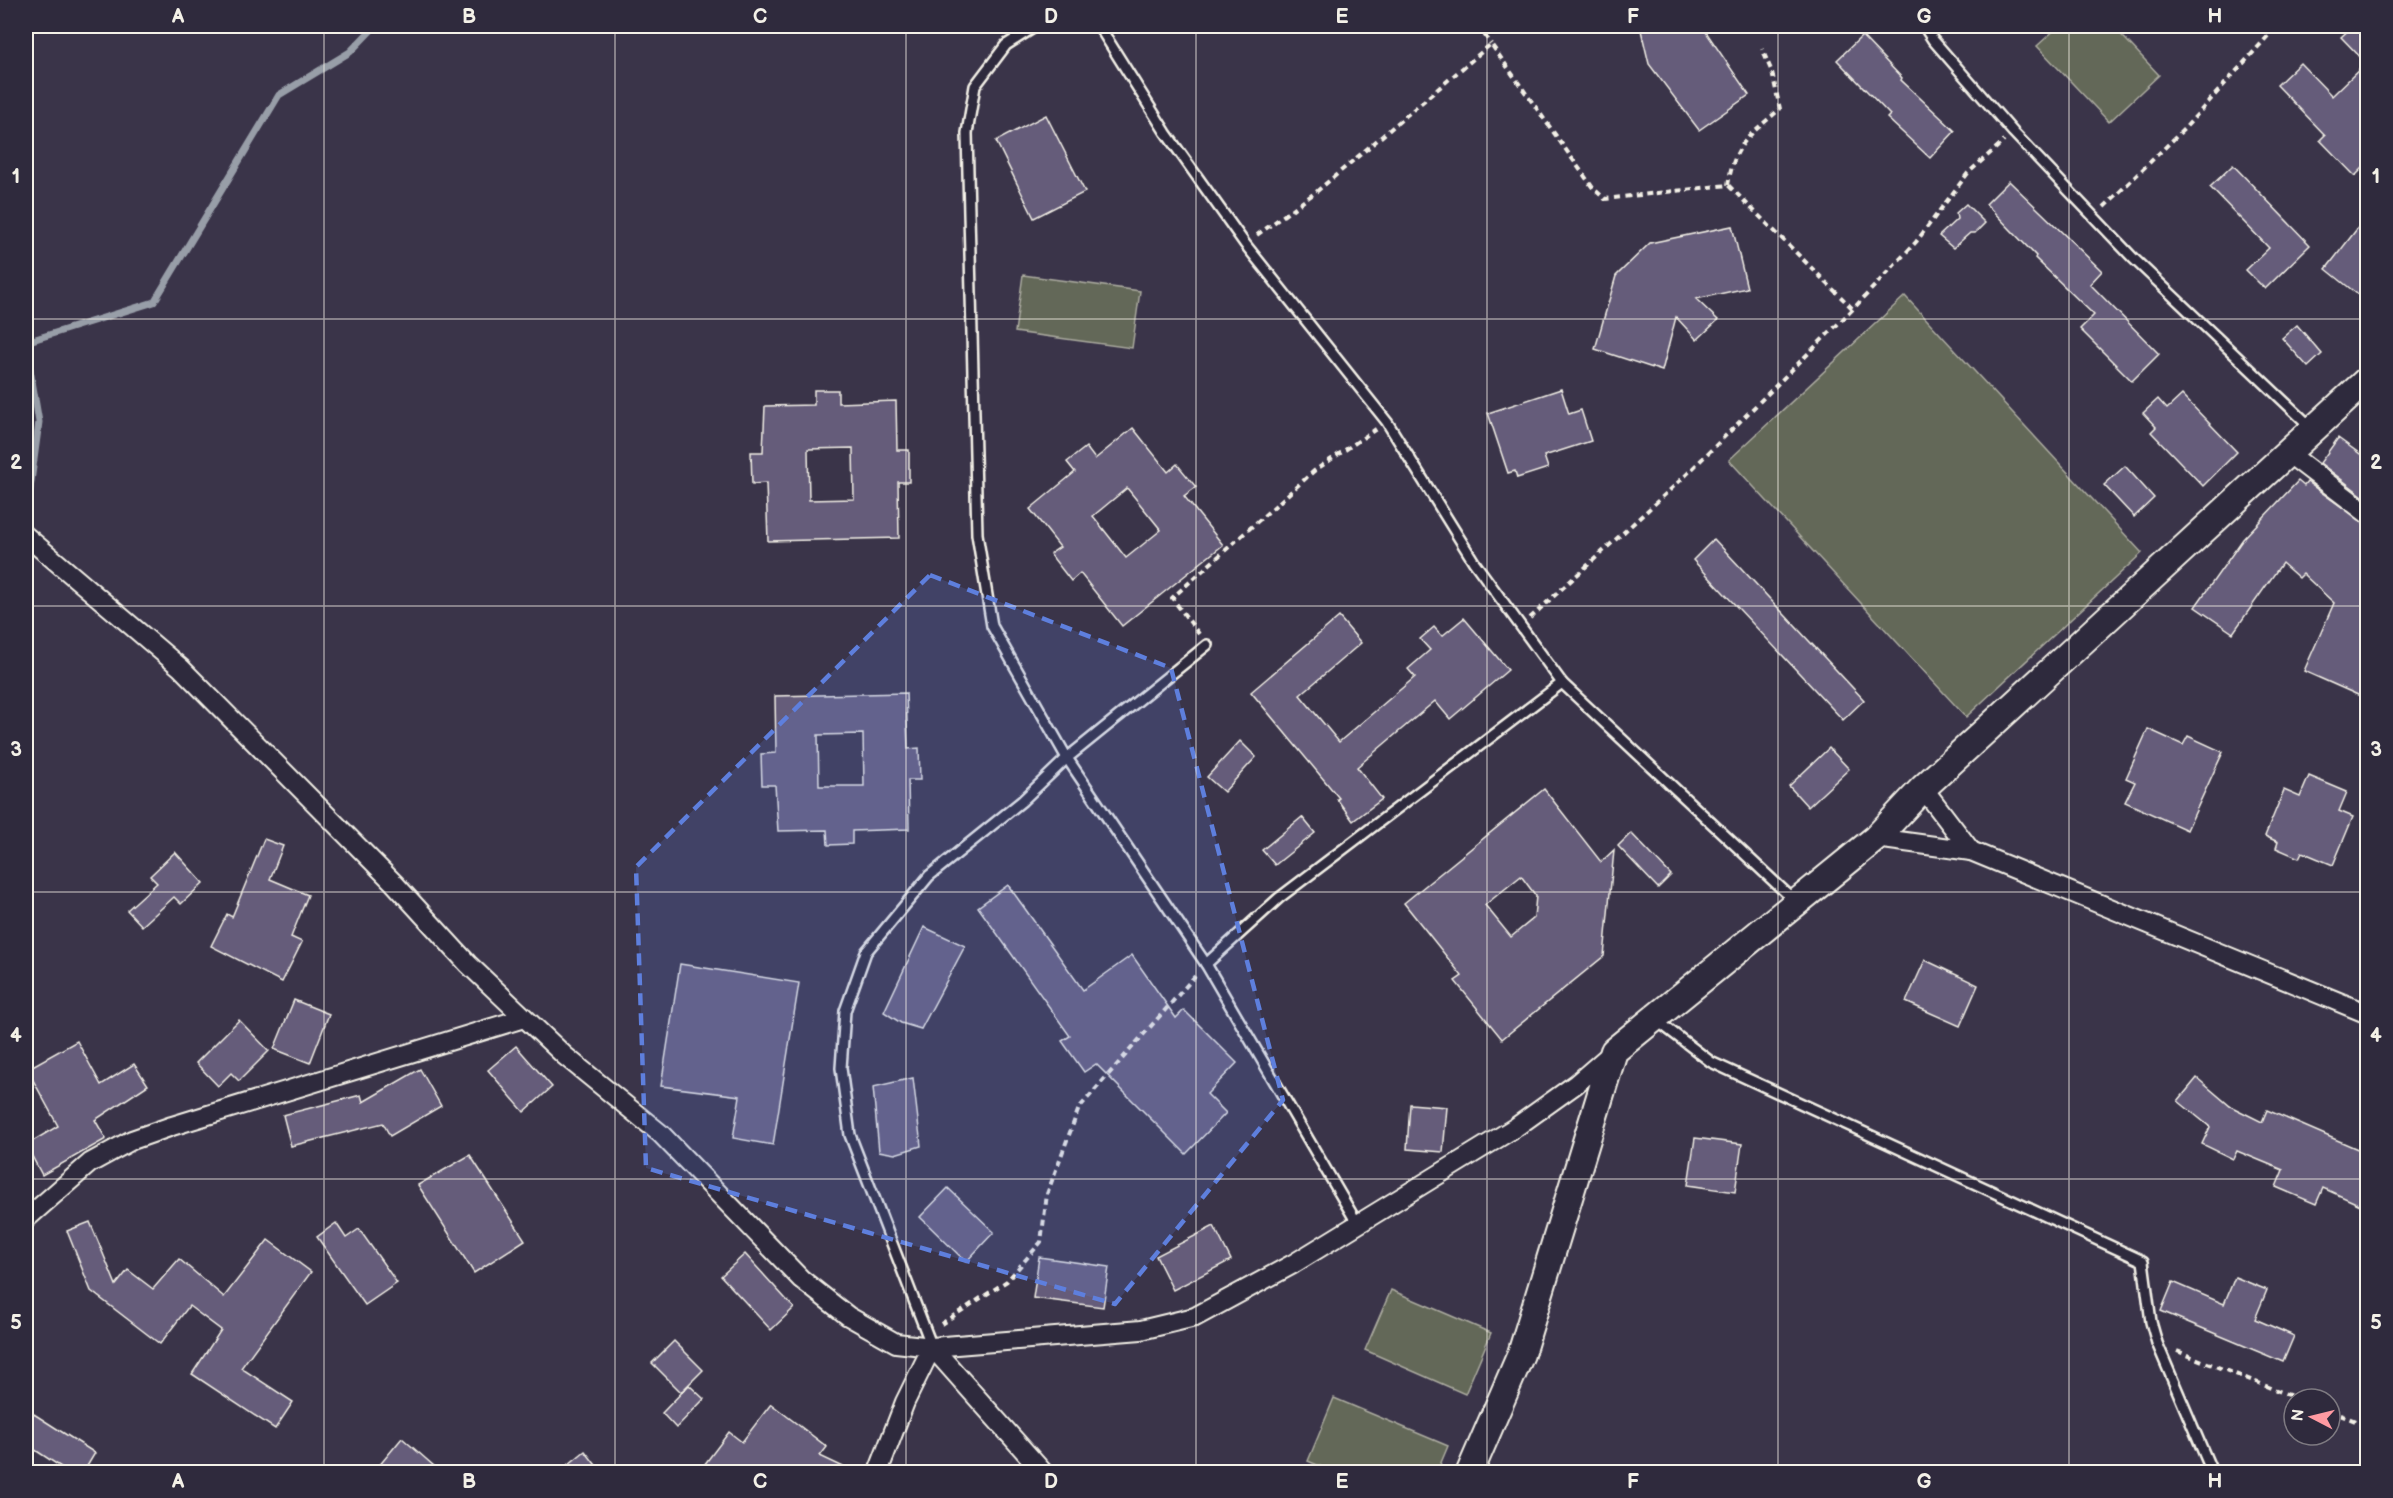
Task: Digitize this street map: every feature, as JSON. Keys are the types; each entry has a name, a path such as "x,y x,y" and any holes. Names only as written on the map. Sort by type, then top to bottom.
{"street":[{"path":"26,536 181,668 394,883 468,964 566,1056 661,1134 801,1279 848,1316 896,1344 932,1347 1141,1330 1195,1317 1293,1264 1516,1126 1576,1084 1876,838 1923,788 2367,378"},
{"path":"2288,453 2367,514"},
{"path":"1923,788 1971,851"},
{"path":"1876,838 1971,851 2367,1014"},
{"path":"26,1219 90,1163 132,1140 524,1018"},
{"path":"1470,1473 1521,1354 1614,1051"},
{"path":"878,1473 905,1402 932,1347"},
{"path":"932,1347 1043,1473"}],"lane":[{"path":"1036,26 1006,45 975,86 967,133 977,534 992,626 1067,758 1206,964 1358,1223"},
{"path":"1099,26 1166,134 1245,244 1387,422 1474,562 1562,683 1797,903"},
{"path":"1924,26 1933,40 2013,132 2133,258 2313,430"},
{"path":"932,1347 850,1135 841,1068 845,1011 866,952 929,876 1022,801 1067,758 1207,645"},
{"path":"1206,964 1280,898 1562,683"},
{"path":"1655,1019 1711,1062 2143,1261 2151,1322 2157,1343 2212,1473"}],"path":[{"path":"1478,26 1593,188 1605,199 1728,185"},
{"path":"2094,216 2185,128 2277,26"},
{"path":"1245,244 1316,192 1491,44"},
{"path":"1728,185 1733,159 1744,140 1780,109 1772,72 1762,49"},
{"path":"1521,627 1683,478 1853,309 1916,242 1968,173 2013,132"},
{"path":"1728,185 1853,309"},
{"path":"1207,645 1172,598 1314,471 1387,422"},
{"path":"941,1324 1007,1281 1041,1242 1047,1194 1079,1108 1206,964"},
{"path":"2157,1343 2282,1392"},
{"path":"2342,1416 2367,1426"}],"highlighted area":[{"path":"930,575 1171,668 1283,1100 1115,1304 646,1168 636,867"}],"green space":[{"path":"2059,26 2113,26 2159,75 2109,122 2037,46"},
{"path":"1023,275 1140,291 1132,348 1015,332"},
{"path":"1905,296 2142,553 1966,717 1729,460"},
{"path":"1391,1290 1491,1333 1465,1394 1365,1350"},
{"path":"1334,1398 1448,1446 1437,1472 1334,1472 1308,1461"}],"building":[{"path":"1640,26 1705,26 1706,32 1749,95 1699,130 1649,64"},
{"path":"2353,26 2367,26 2367,164 2355,176 2320,140 2325,135 2277,85 2300,63 2332,96 2366,63 2341,37"},
{"path":"1862,36 1902,78 1901,80 1955,131 1930,158 1887,118 1890,115 1837,60"},
{"path":"1046,115 1085,192 1034,218 996,141"},
{"path":"2233,165 2310,245 2265,289 2246,270 2269,248 2210,187"},
{"path":"2009,181 2102,271 2090,284 2159,354 2132,381 2080,329 2094,315 2035,258 2036,256 1986,204"},
{"path":"1966,204 1985,223 1953,248 1939,236 1957,219 1956,213"},
{"path":"2367,216 2367,302 2326,269"},
{"path":"1732,226 1747,288 1696,299 1718,320 1697,340 1676,317 1662,371 1595,349 1616,276 1650,243"},
{"path":"2297,325 2322,354 2308,367 2282,338"},
{"path":"1561,389 1569,414 1581,410 1591,441 1544,456 1548,468 1517,478 1515,471 1508,473 1488,413"},
{"path":"814,390 838,390 838,403 896,401 897,450 909,450 909,482 898,482 899,538 768,541 766,483 752,484 751,452 763,452 765,406 814,405","holes":["853,448 854,499 809,500 808,449"]},
{"path":"2182,395 2237,452 2203,486 2151,432 2156,427 2143,413 2158,399 2167,409"},
{"path":"1133,428 1168,472 1177,464 1196,487 1184,496 1223,545 1122,626 1080,573 1071,581 1050,554 1060,547 1030,509 1075,472 1067,462 1086,447 1095,459","holes":["1127,488 1161,530 1126,558 1093,516"]},
{"path":"2338,438 2367,459 2367,499 2320,463"},
{"path":"2125,466 2154,498 2134,517 2104,485"},
{"path":"2298,481 2304,486 2307,482 2367,525 2367,699 2304,671 2334,603 2303,574 2299,578 2282,563 2233,633 2195,607 2243,539"},
{"path":"1714,539 1864,700 1843,720 1693,560"},
{"path":"1339,617 1361,643 1300,695 1339,742 1415,677 1408,669 1430,650 1420,639 1434,627 1442,636 1464,618 1508,670 1450,719 1435,701 1357,767 1382,799 1353,821 1337,799 1339,798 1251,692"},
{"path":"906,693 908,749 919,748 920,780 908,780 909,829 852,831 852,844 828,845 827,830 778,831 775,785 762,785 761,754 776,753 775,696","holes":["863,734 864,786 819,786 818,735"]},
{"path":"2148,729 2183,745 2188,736 2223,752 2187,830 2125,802 2135,782 2126,778"},
{"path":"1240,741 1256,757 1224,792 1207,777"},
{"path":"1829,748 1849,769 1808,807 1789,786"},
{"path":"2309,776 2347,792 2339,811 2353,817 2333,865 2302,852 2299,858 2276,848 2278,842 2265,836 2284,790 2300,797"},
{"path":"1544,789 1601,862 1614,850 1604,956 1502,1039 1455,981 1462,976 1404,903","holes":["1521,876 1536,896 1534,918 1511,937 1485,905"]},
{"path":"1302,817 1315,833 1275,865 1262,850"},
{"path":"1631,833 1671,875 1658,888 1618,846"},
{"path":"264,839 283,846 270,879 308,895 291,937 302,942 282,982 211,946 227,914 232,917"},
{"path":"175,852 203,883 181,904 174,897 142,926 127,910 157,883 150,876"},
{"path":"1008,885 1083,990 1132,955 1176,1018 1184,1010 1237,1063 1207,1094 1226,1113 1186,1154 1096,1064 1084,1072 1062,1041 1070,1036 978,907"},
{"path":"924,927 965,946 921,1029 901,1023 884,1012"},
{"path":"1925,960 1978,985 1960,1026 1906,1002"},
{"path":"680,964 799,983 773,1145 733,1138 740,1096 661,1086"},
{"path":"294,1000 329,1014 310,1063 274,1049"},
{"path":"239,1020 269,1051 239,1081 231,1073 218,1086 196,1063"},
{"path":"77,1041 101,1085 134,1064 148,1085 95,1120 106,1139 42,1175 26,1145 58,1126 27,1069"},
{"path":"516,1046 552,1087 524,1112 488,1070"},
{"path":"420,1069 441,1106 390,1136 383,1123 291,1146 283,1115 361,1095 363,1102"},
{"path":"913,1078 921,1146 895,1154 879,1151 873,1087"},
{"path":"2197,1078 2230,1106 2262,1122 2267,1110 2367,1153 2367,1208 2323,1188 2316,1204 2276,1187 2283,1170 2237,1151 2233,1159 2202,1144 2210,1127 2178,1101"},
{"path":"1410,1104 1447,1107 1443,1152 1407,1149"},
{"path":"1695,1138 1742,1144 1735,1192 1688,1185"},
{"path":"470,1155 525,1240 474,1273 418,1185"},
{"path":"948,1188 994,1232 966,1262 920,1217"},
{"path":"90,1222 116,1285 128,1270 153,1289 179,1259 224,1297 268,1240 311,1272 241,1368 293,1402 275,1429 192,1374 221,1330 189,1306 160,1344 91,1291 67,1231"},
{"path":"336,1223 346,1238 359,1229 397,1283 365,1305 317,1237"},
{"path":"1214,1226 1231,1260 1173,1290 1156,1256"},
{"path":"745,1254 794,1308 771,1330 721,1276"},
{"path":"1039,1257 1109,1267 1103,1307 1033,1298"},
{"path":"2235,1277 2267,1290 2255,1319 2294,1336 2283,1362 2161,1311 2173,1282 2224,1304"},
{"path":"674,1341 703,1370 681,1392 652,1363"},
{"path":"689,1385 704,1399 676,1428 662,1413"},
{"path":"771,1404 827,1447 820,1456 856,1473 698,1473 729,1432 742,1442"},
{"path":"26,1409 95,1453 83,1473 70,1473 26,1444"},
{"path":"402,1438 442,1473 373,1473"},
{"path":"585,1451 602,1473 558,1473"}],"waterway":[{"path":"26,342 154,302 279,95 350,52 375,26"},
{"path":"26,346 39,422 26,519"}]}
